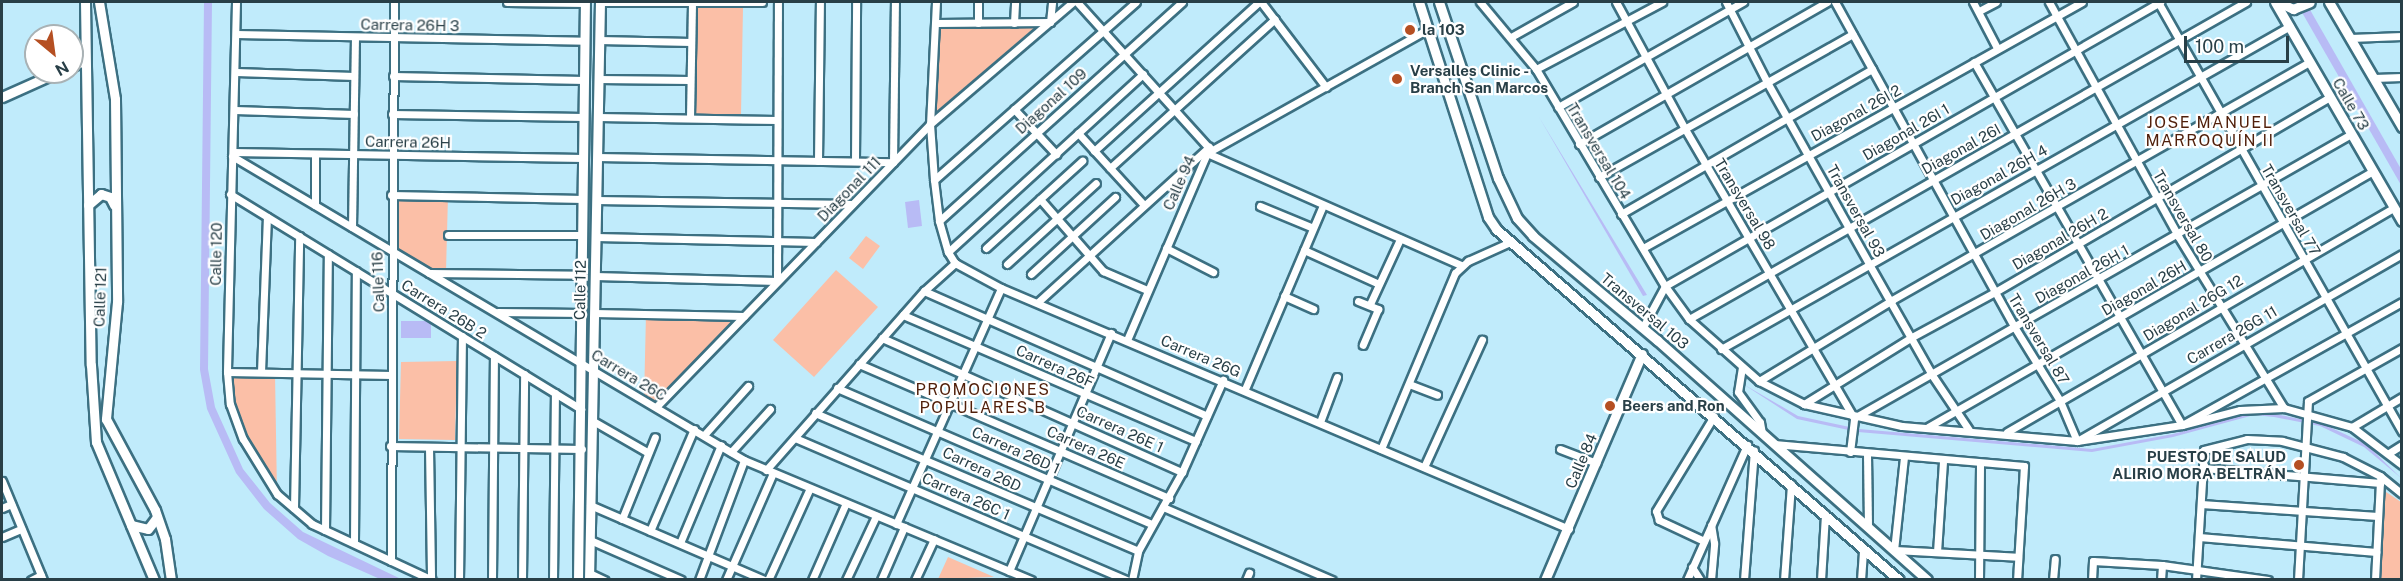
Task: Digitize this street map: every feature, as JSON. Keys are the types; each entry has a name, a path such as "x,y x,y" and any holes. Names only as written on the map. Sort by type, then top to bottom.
{"street":[{"name":"Calle 121","path":"85,2 87,205 96,442 154,579"},
{"name":"Calle 121","path":"99,2 114,91 117,316 106,418 143,482 165,539 171,579"},
{"name":"Calle 120","path":"236,2 227,372 230,404 243,439 277,494 325,530 432,579"},
{"name":"Calle 116","path":"391,561 390,446 393,294 390,251 394,2"},
{"path":"507,2 585,2"},
{"name":"Calle 112","path":"578,579 582,449 585,2"},
{"path":"600,2 762,2"},
{"name":"Calle 112","path":"589,576 600,2"},
{"path":"687,2 691,42 690,118"},
{"path":"595,276 777,281 778,2"},
{"path":"818,161 820,2"},
{"path":"855,161 856,2"},
{"path":"597,157 893,162 895,2"},
{"name":"Carrera 26G","path":"936,2 930,124 933,180 939,221 948,252 955,263 1001,288 1245,389 1569,529"},
{"path":"978,2 978,23"},
{"path":"1014,23 1015,2"},
{"path":"936,23 1050,22 1052,2"},
{"path":"1075,2 1143,74 1209,150"},
{"name":"Diagonal 111","path":"656,407 930,124 1075,2"},
{"path":"933,180 1136,2"},
{"name":"Diagonal 109","path":"939,221 1182,2"},
{"path":"1094,151 1260,2 1326,87"},
{"path":"1419,2 1488,216 1510,242 1714,415 1899,579"},
{"name":"Transversal 103","path":"1439,2 1498,178 1518,218 1533,236 1702,379 1927,579"},
{"name":"Transversal 104","path":"1482,2 1536,69 1665,286 1689,319"},
{"path":"1511,37 1573,2"},
{"name":"Transversal 98","path":"1616,2 1668,93 1685,129 1729,200 1854,421"},
{"path":"1536,69 1662,2"},
{"path":"1558,107 1647,56 1728,5 1743,2"},
{"path":"1580,144 1827,2"},
{"name":"Transversal 87","path":"1835,2 1911,144 2036,365 2060,401 2077,441"},
{"path":"1973,2 1997,48"},
{"path":"1979,11 1996,2"},
{"name":"Transversal 80","path":"2049,2 2094,88 2178,236 2284,408"},
{"name":"Diagonal 26I 2","path":"1643,248 2082,2"},
{"name":"Transversal 77","path":"2159,2 2402,431"},
{"name":"Diagonal 26I 1","path":"1665,286 2159,2"},
{"name":"Diagonal 26I","path":"1689,319 2246,2"},
{"path":"2276,2 2289,8 2310,2"},
{"name":"Calle 73","path":"2276,2 2402,221"},
{"path":"2329,2 2400,121"},
{"name":"Transversal 93","path":"1728,5 1751,45 1767,82 1869,264 1892,300 1932,375 1970,430"},
{"path":"1110,168 1275,20"},
{"name":"Diagonal 26H 4","path":"1721,349 2290,26"},
{"path":"1038,302 1144,205 1209,150 1428,29"},
{"name":"Carrera 26H 3","path":"236,34 585,41"},
{"path":"1599,177 1853,34"},
{"path":"1433,45 1443,47 1449,36"},
{"path":"2350,38 2402,36"},
{"path":"352,227 355,38"},
{"path":"599,40 691,42"},
{"path":"1442,73 1443,64 1448,60 1461,66"},
{"path":"1974,62 2182,425"},
{"name":"Diagonal 26H 3","path":"1759,381 1815,350 1892,300 2310,62"},
{"path":"1621,214 1872,69"},
{"path":"236,72 354,76"},
{"path":"948,252 1143,74"},
{"path":"393,76 584,80"},
{"path":"2374,78 2402,77"},
{"path":"598,79 690,80"},
{"path":"2,97 31,84"},
{"name":"Diagonal 26H 2","path":"1804,404 1912,337 1995,292 2330,97"},
{"path":"1014,109 1056,154"},
{"path":"235,110 354,114"},
{"path":"392,114 584,117"},
{"path":"598,117 777,120"},
{"path":"1078,133 1144,205"},
{"name":"Diagonal 26H 1","path":"1854,421 2178,236 2351,134"},
{"name":"Calle 94","path":"1127,340 1209,150 1323,206 1461,266"},
{"path":"315,153 315,205"},
{"name":"Carrera 26H","path":"233,154 315,153 584,158"},
{"name":"Carrera 26C","path":"233,154 390,251 744,460 1026,578"},
{"path":"986,248 1082,161"},
{"name":"Diagonal 26H","path":"1928,428 1955,410 2120,318 2373,171"},
{"path":"1007,264 1096,183"},
{"path":"87,205 101,194 110,197 114,205"},
{"name":"Carrera 26B 2","path":"230,194 582,409"},
{"path":"391,195 583,199"},
{"path":"1031,274 1115,197"},
{"path":"1040,199 1102,271 1147,290"},
{"path":"596,200 777,201 852,204"},
{"path":"1260,206 1313,228"},
{"path":"1245,389 1323,206"},
{"name":"Diagonal 26G 12","path":"2006,432 2142,355 2220,306 2394,208"},
{"path":"261,372 267,216"},
{"path":"447,235 583,235"},
{"path":"294,508 299,236"},
{"path":"596,237 816,242"},
{"path":"1370,304 1400,239"},
{"path":"1381,448 1461,266 1510,242"},
{"path":"1166,248 1214,272"},
{"path":"1304,250 1379,284"},
{"path":"325,530 328,254"},
{"name":"Carrera 26G 11","path":"2077,441 2162,390 2402,254"},
{"path":"726,579 770,472 815,412 924,291 955,263"},
{"path":"354,542 356,271"},
{"path":"429,273 582,275"},
{"path":"1642,327 1665,286"},
{"path":"896,524 1001,288"},
{"path":"924,291 1096,365 1207,416"},
{"path":"1284,296 1313,309"},
{"path":"1358,301 1378,309 1363,345"},
{"path":"2182,425 2402,302"},
{"path":"495,312 582,312"},
{"path":"594,313 744,316"},
{"name":"Carrera 26F","path":"903,315 1196,441"},
{"path":"1689,319 1759,381 1804,404 1854,421 2006,432 2077,441 2182,425 2240,410 2284,408 2352,427 2402,465"},
{"path":"1009,570 1046,479 1111,333"},
{"path":"459,579 462,336"},
{"name":"Carrera 26E 1","path":"882,338 1182,472"},
{"path":"1424,467 1482,340"},
{"path":"2298,579 2308,447 2308,401 2402,348"},
{"name":"Calle 84","path":"1545,579 1569,529 1642,354"},
{"path":"492,579 494,356"},
{"name":"Carrera 26E","path":"859,364 1170,498"},
{"path":"1742,367 1738,392 1760,422 1762,433"},
{"path":"227,372 325,377 392,375"},
{"path":"522,579 521,448 524,374"},
{"path":"1320,422 1337,377"},
{"path":"1689,394 1702,393 1702,379"},
{"path":"1132,579 1138,551 1151,524 1170,498 1222,380"},
{"path":"1408,384 1437,395"},
{"path":"704,435 748,386"},
{"name":"Carrera 26D 1","path":"837,388 1151,524"},
{"path":"553,579 552,449 555,393"},
{"path":"2352,427 2402,397"},
{"path":"731,452 770,409"},
{"path":"1724,425 1724,412 1737,411"},
{"name":"Carrera 26D","path":"815,412 1138,551"},
{"path":"1704,541 1659,520 1656,511 1714,415"},
{"path":"593,421 647,452"},
{"path":"1850,452 1854,421"},
{"path":"650,531 694,429"},
{"path":"622,519 647,452 655,437"},
{"name":"Carrera 26C 1","path":"795,438 1127,579"},
{"path":"2196,576 2204,450 2256,439 2308,447 2343,456 2402,494"},
{"path":"1774,444 1943,461 2024,466 2017,579"},
{"path":"680,543 721,445"},
{"path":"2389,453 2402,445"},
{"path":"390,446 582,449"},
{"path":"429,447 432,579"},
{"path":"1560,448 1596,463"},
{"path":"1687,579 1711,525 1751,448"},
{"path":"1744,579 1751,448"},
{"path":"1867,454 1868,527"},
{"path":"1904,457 1894,550 2018,557"},
{"path":"699,579 710,556 744,460"},
{"path":"1937,552 1943,461"},
{"path":"1979,579 1980,464"},
{"path":"2203,468 2306,477 2380,480"},
{"path":"2374,579 2380,480"},
{"path":"2,481 42,577 31,579"},
{"path":"1784,579 1791,484"},
{"path":"590,505 766,579 810,488"},
{"path":"812,579 846,503"},
{"path":"2,508 11,504"},
{"path":"2201,504 2378,516"},
{"path":"1163,507 1327,579"},
{"path":"1821,579 1825,514"},
{"path":"846,579 876,516"},
{"path":"130,523 144,530 154,524 157,517"},
{"path":"1711,525 1711,579"},
{"path":"881,579 904,527"},
{"path":"2,537 21,529"},
{"path":"2199,537 2376,552"},
{"path":"915,579 934,539"},
{"path":"590,540 681,579"},
{"path":"1861,579 1863,548"},
{"path":"2053,579 2055,559"},
{"path":"2092,579 2093,561 2162,565 2196,576 2268,579"},
{"path":"2161,579 2162,565"},
{"path":"1692,567 1700,579"},
{"path":"589,576 604,579"}],"shaded area":[{"path":"696,7 743,8 741,114 694,114"},
{"path":"1050,22 930,124 936,23"},
{"path":"391,195 448,196 446,271 429,273 390,251"},
{"path":"866,236 880,246 863,269 849,258"},
{"path":"836,270 878,307 814,377 773,340"},
{"path":"646,314 744,316 656,407 644,400"},
{"path":"457,361 455,440 399,439 401,362"},
{"path":"227,372 275,374 277,494 259,468 230,404"},
{"path":"2383,490 2401,502 2401,579 2379,579"},
{"path":"948,557 994,577 938,579"}],"water":[{"path":"204,2 212,2 208,369 215,407 243,469 270,503 303,532 401,579 380,579 328,556 298,539 264,509 236,473 207,409 200,370"},
{"path":"2296,2 2305,2 2309,8 2401,169 2401,185"},
{"path":"1539,117 1647,295 1643,296"},
{"path":"919,200 922,226 908,228 905,202"},
{"path":"401,321 431,321 431,338 401,338"},
{"path":"1743,384 1798,416 1859,429 2092,449 2173,434 2254,412 2275,414 2321,423 2366,444 2401,478 2364,447 2320,426 2274,417 2254,415 2173,437 2092,452 1858,432 1797,419"}],"place":[{"name":"la 103","path":"1410,30"},
{"name":"Versalles Clinic - Branch San Marcos","path":"1397,79"},
{"name":"Beers and Ron","path":"1610,406"},
{"name":"PUESTO DE SALUD ALIRIO MORA BELTRÁN","path":"2299,465"}],"district":[{"name":"JOSE MANUEL MARROQUÍN II","path":"2210,132"},
{"name":"PROMOCIONES POPULARES B","path":"983,399"}]}
